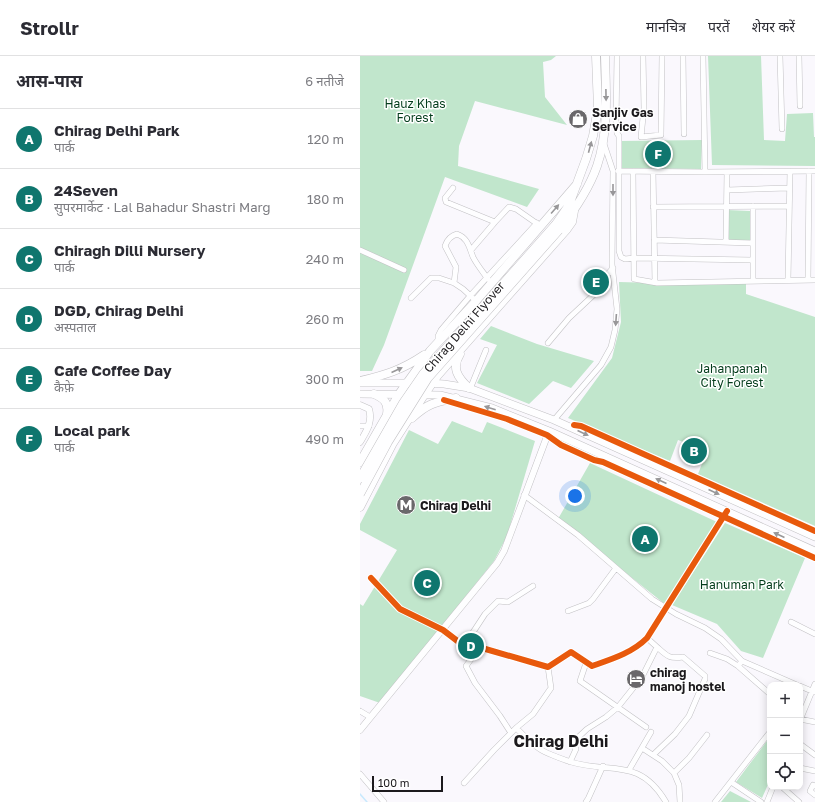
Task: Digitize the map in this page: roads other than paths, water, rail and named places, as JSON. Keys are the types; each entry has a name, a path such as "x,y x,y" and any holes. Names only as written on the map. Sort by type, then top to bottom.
{"main road":[{"name":"Chirag Delhi Flyover","path":"360,494 388,442 428,378 558,227 569,205 588,154 598,108 596,56"},
{"path":"360,505 393,443 432,383 467,341 568,229 572,222 574,211 597,165 603,139 606,105 605,56"},
{"path":"360,462 399,394 430,351 474,300 489,280 577,184"},
{"name":"Chirag Delhi Flyover","path":"360,478 403,403 423,374 574,211"},
{"path":"474,300 472,310 475,316 482,319 490,316"},
{"path":"467,341 457,359 455,367 459,379 469,389"},
{"path":"360,382 386,375 410,365 430,351"},
{"path":"360,382 432,383 469,389 554,420 815,538"},
{"path":"360,394 440,395 492,408 549,431 815,551"},
{"path":"374,394 387,403 388,408 386,416"},
{"path":"404,426 421,410 431,404 456,398"}],"street":[{"path":"617,56 616,123 617,133 619,136 619,251 621,257 625,259 654,258 752,260"},
{"path":"643,56 644,108 641,137 661,136 662,56"},
{"path":"683,56 684,134"},
{"path":"703,56 705,172"},
{"path":"780,56 782,129"},
{"path":"799,56 800,106"},
{"path":"554,420 601,365 616,330 617,309 613,268 613,171 603,139"},
{"path":"613,171 815,171"},
{"path":"633,171 634,279 654,283 815,280"},
{"path":"653,171 654,283"},
{"path":"788,280 790,171"},
{"path":"808,280 809,171"},
{"path":"726,242 727,172"},
{"path":"453,188 445,197 446,202 495,222"},
{"path":"727,190 789,188"},
{"path":"753,206 753,281"},
{"path":"653,207 789,206"},
{"path":"471,250 509,207 513,207 539,224"},
{"path":"454,283 456,267 445,246 446,241 457,234 466,240 477,263 489,280"},
{"path":"654,240 752,243"},
{"path":"360,250 404,270"},
{"path":"548,343 569,318 600,289 607,275 613,268"},
{"path":"411,298 431,278 439,278 460,286 474,300"},
{"path":"469,389 486,350"},
{"path":"360,405 369,410 370,417 369,426 360,442"},
{"path":"360,426 369,426"},
{"path":"360,730 497,563 504,551 549,431"},
{"path":"524,495 578,535 652,599 705,628 721,639 740,664 767,691"},
{"path":"371,578 400,609 443,630 464,646 478,650 482,648 548,667 571,652 592,666 623,654 638,646 647,638 727,511"},
{"path":"568,611 593,600 616,568"},
{"path":"464,646 485,614 498,601 508,602 532,586"},
{"path":"791,622 815,634"},
{"path":"647,638 670,657 674,659 683,657 705,676 688,716 675,734 653,754"},
{"path":"570,762 576,749 572,743 587,729 606,717 618,707 642,677 657,647"},
{"path":"478,650 466,666 475,683 511,733"},
{"path":"710,653 789,682"},
{"path":"586,663 580,681 646,727"},
{"path":"464,783 516,728 533,714 551,688 548,667"},
{"path":"801,718 814,692 815,684"},
{"path":"803,687 814,692"},
{"path":"360,711 370,717"},
{"path":"803,720 815,722"},
{"path":"516,728 538,748 570,762 587,766 603,766 629,770 638,774 655,787 666,802"},
{"path":"629,770 651,732"},
{"path":"674,773 689,758 707,735"},
{"path":"715,802 767,736"},
{"path":"803,746 815,756"},
{"path":"642,748 653,754 674,773 680,785 680,802"},
{"path":"586,802 603,766"},
{"path":"803,769 815,771"},
{"path":"360,774 384,802"},
{"path":"731,782 761,802"},
{"path":"815,786 812,785 810,791 815,795"},
{"path":"767,802 772,790"},
{"path":"785,790 799,802"}],"waterway":[{"path":"360,794 367,802"}],"place":[{"name":"Sanjiv Gas Service","path":"578,119"},
{"name":"Local park","path":"658,154"},
{"name":"Cafe Coffee Day","path":"596,282"},
{"name":"24Seven","path":"694,451"},
{"name":"Chirag Delhi","path":"406,505"},
{"name":"Chirag Delhi Park","path":"645,539"},
{"name":"Chiragh Dilli Nursery","path":"427,583"},
{"name":"DGD, Chirag Delhi","path":"471,646"},
{"name":"chirag manoj hostel","path":"636,679"}],"district":[{"name":"Chirag Delhi","path":"561,741"}],"park label":[{"name":"Hauz Khas Forest","path":"415,110"},
{"name":"Jahanpanah City Forest","path":"732,375"},
{"name":"Hanuman Park","path":"742,584"}]}
